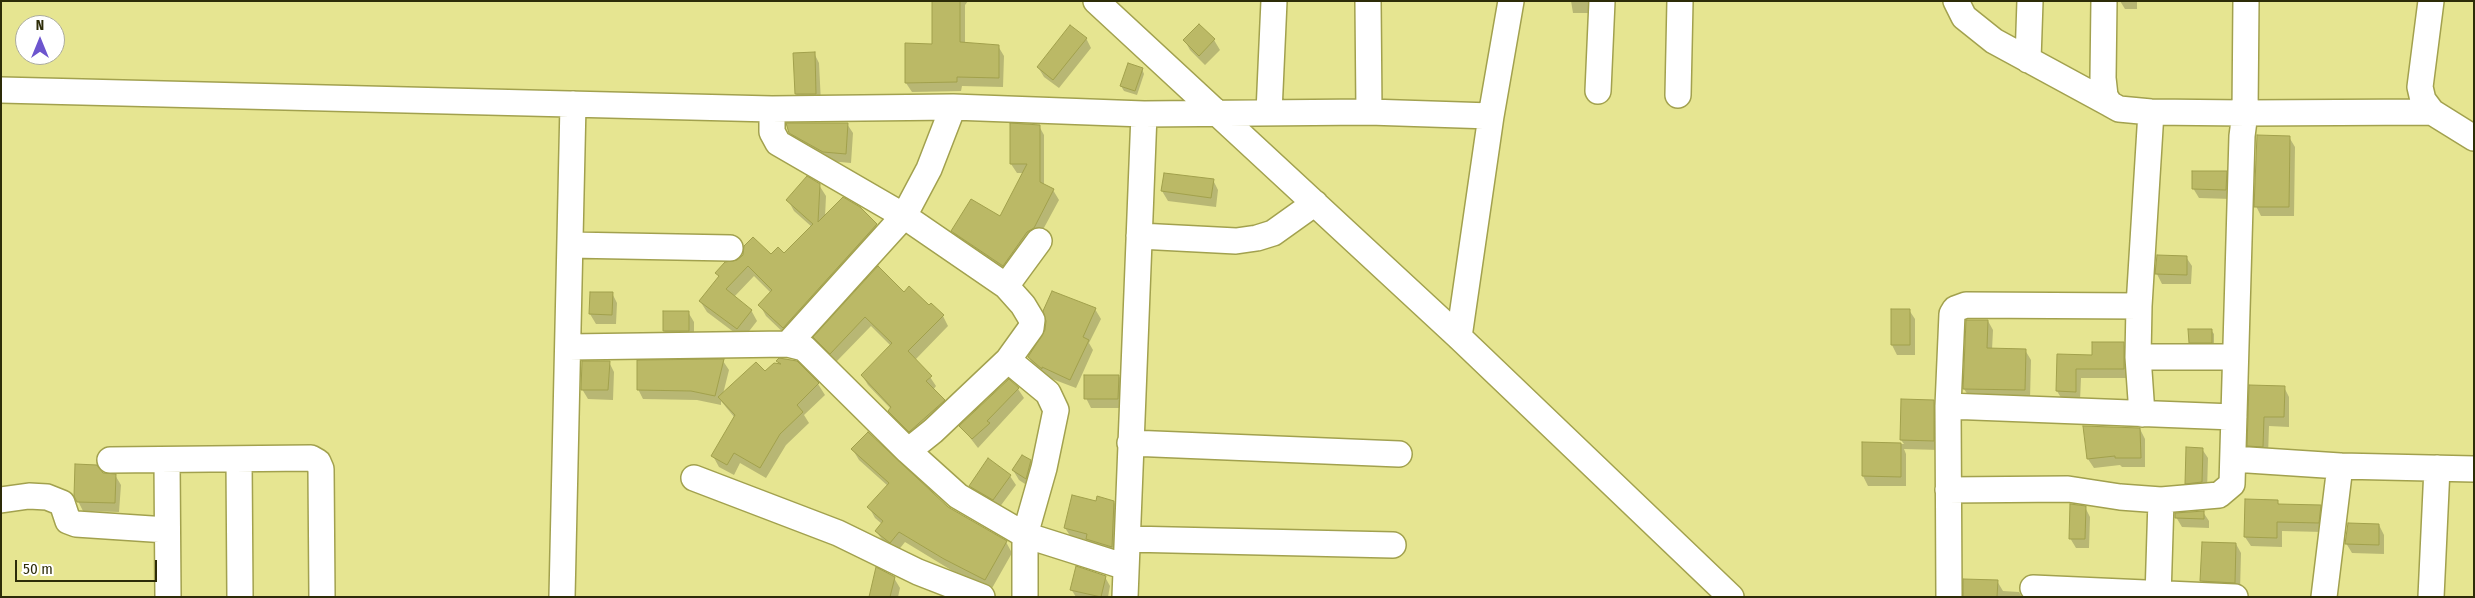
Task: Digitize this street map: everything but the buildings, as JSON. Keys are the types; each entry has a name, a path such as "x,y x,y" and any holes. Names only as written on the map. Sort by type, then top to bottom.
{"street":[{"path":"1096,1 1459,337 1731,597"},
{"path":"1270,112 1274,1"},
{"path":"1368,1 1369,112"},
{"path":"1459,337 1491,116 1511,1"},
{"path":"1598,92 1602,1"},
{"path":"1678,95 1680,1"},
{"path":"1956,1 1964,17 1986,35 2119,109 2151,112 2245,113 2432,112"},
{"path":"2028,60 2030,1"},
{"path":"2104,1 2103,78 2105,96 2110,104"},
{"path":"1948,490 2068,489 2120,497 2161,500 2219,495 2232,484 2245,113 2246,1"},
{"path":"2430,1 2420,87 2423,100 2432,112 2474,138"},
{"path":"1,90 772,109 953,107 1144,114 1369,112 1491,116"},
{"path":"562,597 573,104"},
{"path":"788,344 904,216 929,169 953,107"},
{"path":"772,109 772,132 778,144 904,216 1006,286 1023,304 1032,320 1027,336 1008,360 933,431 908,451"},
{"path":"2142,414 2138,357 2139,306 2151,112"},
{"path":"1125,597 1144,114"},
{"path":"1139,236 1236,241 1257,238 1273,232 1315,203"},
{"path":"1006,286 1039,241"},
{"path":"570,245 730,248"},
{"path":"1949,597 1948,406 1952,314 1958,306 2139,306"},
{"path":"569,347 797,345 810,352 908,451 958,496 1024,535 1126,567"},
{"path":"2138,357 2235,357"},
{"path":"1008,360 1048,393 1056,410 1044,468 1024,535 1025,597"},
{"path":"1948,406 2234,417"},
{"path":"1130,443 1399,454"},
{"path":"110,460 167,461 310,458 318,462 321,469 322,597"},
{"path":"2233,459 2340,466 2474,469"},
{"path":"239,460 240,597"},
{"path":"167,461 168,597"},
{"path":"2324,597 2340,466"},
{"path":"2431,597 2438,468"},
{"path":"694,478 838,533 918,572 982,597"},
{"path":"1,500 29,496 47,497 62,503 68,521 76,524 167,530"},
{"path":"2158,595 2161,500"},
{"path":"1128,538 1393,544"},
{"path":"2033,588 2235,597"}]}
